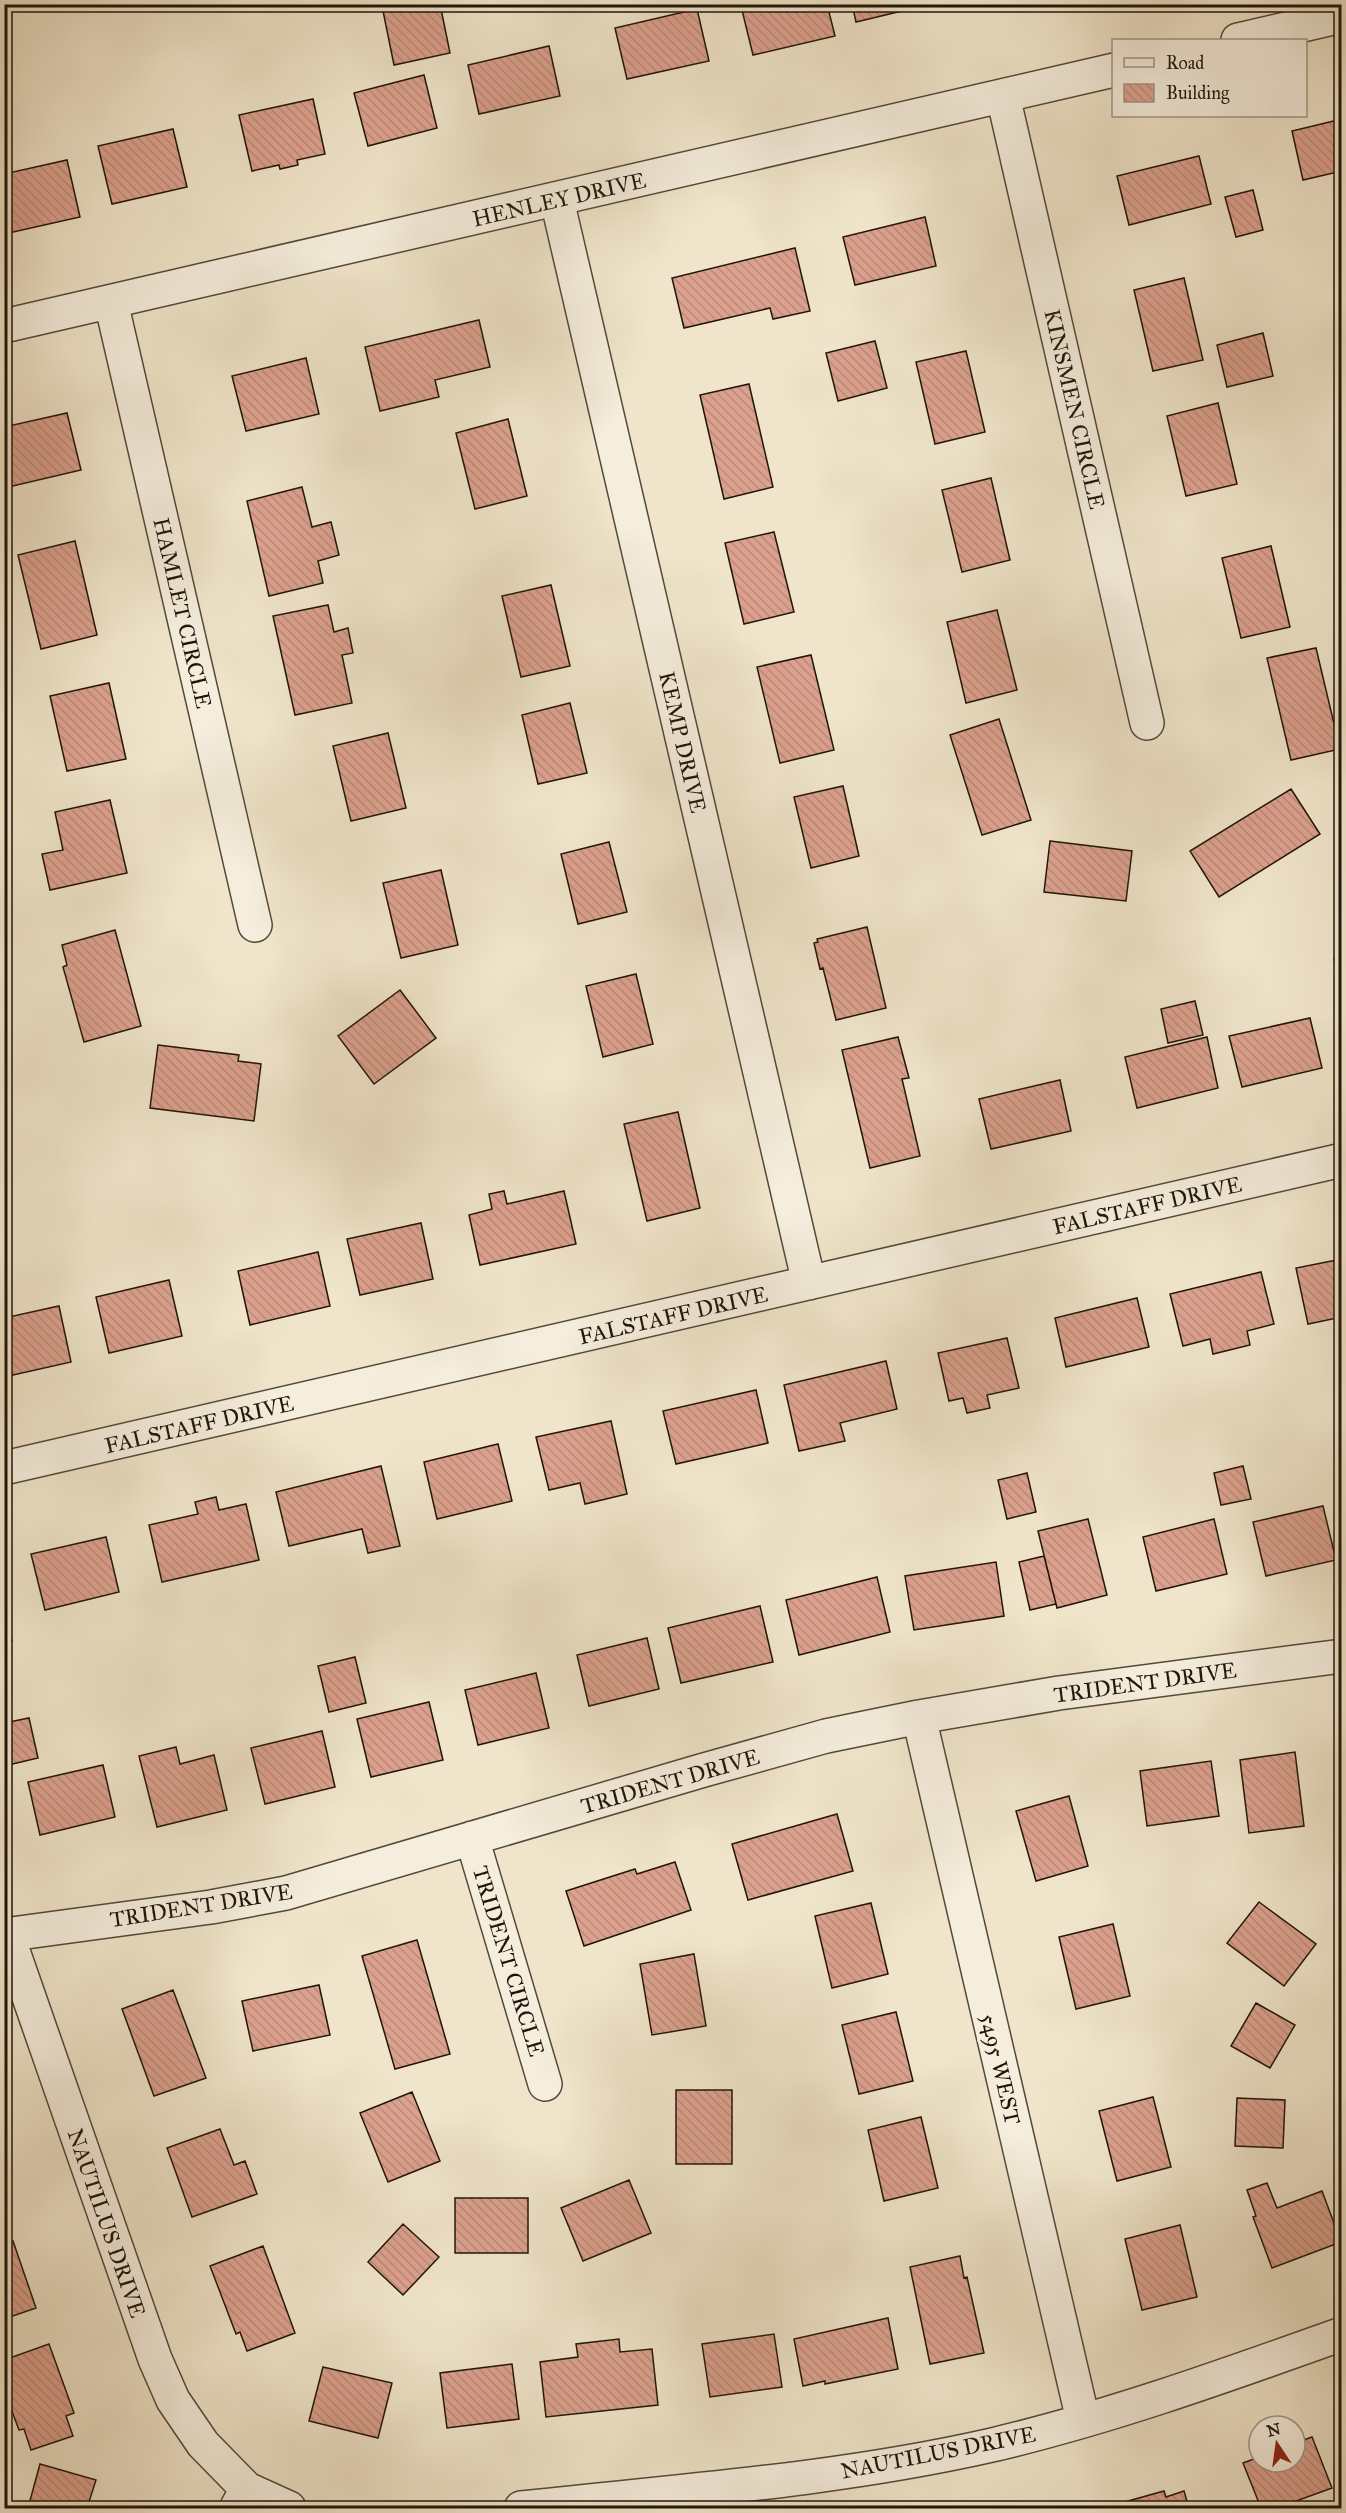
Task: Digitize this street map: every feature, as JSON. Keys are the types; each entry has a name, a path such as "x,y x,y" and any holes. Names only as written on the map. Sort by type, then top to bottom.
{"street":[{"path":"1242,39 1341,16"},
{"name":"HENLEY DRIVE","path":"4,326 1112,70"},
{"name":"KINSMEN CIRCLE","path":"1003,96 1147,723"},
{"name":"KEMP DRIVE","path":"557,200 809,1283"},
{"name":"HAMLET CIRCLE","path":"111,302 255,925"},
{"name":"FALSTAFF DRIVE","path":"4,1468 1341,1160"},
{"name":"TRIDENT DRIVE","path":"6,1934 211,1907 286,1893 815,1739 919,1717 1059,1693 1341,1656"},
{"name":"5495 WEST","path":"919,1717 1083,2420"},
{"name":"TRIDENT CIRCLE","path":"472,1838 545,2084"},
{"name":"NAUTILUS DRIVE","path":"6,1934 156,2359 174,2400 241,2499 289,2508"},
{"name":"NAUTILUS DRIVE","path":"521,2508 886,2466 993,2445 1187,2389 1341,2334"}],"building":[{"path":"413,4 440,4 450,53 394,65 383,11"},
{"path":"747,4 827,4 835,36 753,55 741,6"},
{"path":"852,4 931,4 856,22"},
{"path":"697,9 709,61 627,79 615,28"},
{"path":"549,46 560,96 479,114 468,65"},
{"path":"424,75 437,128 368,146 354,93"},
{"path":"313,99 325,154 297,160 298,165 280,169 279,165 252,171 239,115"},
{"path":"1342,119 1342,171 1303,180 1292,131"},
{"path":"173,129 187,187 112,204 98,146"},
{"path":"1199,156 1211,204 1129,225 1117,176"},
{"path":"67,160 80,217 4,234 4,174"},
{"path":"1253,190 1263,230 1236,237 1225,197"},
{"path":"925,217 936,266 855,285 843,237"},
{"path":"795,248 810,311 773,319 770,308 684,328 672,278"},
{"path":"1184,278 1203,360 1153,371 1134,290"},
{"path":"479,320 490,367 435,380 439,397 380,411 365,347"},
{"path":"1263,333 1273,376 1227,387 1217,345"},
{"path":"875,341 887,388 838,401 826,353"},
{"path":"966,351 985,432 935,444 916,362"},
{"path":"306,358 319,414 246,431 232,376"},
{"path":"749,384 773,487 724,499 700,395"},
{"path":"1218,403 1237,484 1186,496 1167,416"},
{"path":"67,413 81,470 4,488 4,427"},
{"path":"508,419 527,496 475,509 456,433"},
{"path":"991,478 1010,560 962,572 942,490"},
{"path":"302,487 312,527 331,522 339,555 318,561 323,583 269,596 247,501"},
{"path":"774,532 794,612 744,624 725,543"},
{"path":"75,541 97,635 41,649 18,555"},
{"path":"1271,546 1290,627 1241,638 1222,558"},
{"path":"551,585 570,666 521,677 502,596"},
{"path":"328,605 334,632 348,628 353,653 342,655 352,703 295,715 273,616"},
{"path":"997,610 1017,690 966,703 947,622"},
{"path":"1316,648 1340,749 1291,760 1267,658"},
{"path":"811,655 834,750 780,763 757,667"},
{"path":"109,683 126,759 67,771 50,696"},
{"path":"570,703 587,773 538,784 522,715"},
{"path":"999,719 1031,820 982,835 950,735"},
{"path":"388,733 406,808 351,821 333,746"},
{"path":"843,786 859,856 811,868 794,797"},
{"path":"1291,789 1320,834 1219,897 1190,851"},
{"path":"110,800 127,873 50,890 42,854 63,850 55,812"},
{"path":"1050,841 1132,851 1126,901 1044,892"},
{"path":"609,842 627,912 578,924 561,854"},
{"path":"441,870 458,945 401,958 383,883"},
{"path":"867,927 886,1008 836,1020 814,943 818,942 817,939"},
{"path":"115,930 141,1026 84,1042 63,967 67,965 62,945"},
{"path":"1342,957 1342,994 1334,959"},
{"path":"636,974 653,1044 603,1057 586,986"},
{"path":"400,990 436,1038 374,1084 338,1036"},
{"path":"1195,1001 1203,1035 1168,1043 1161,1009"},
{"path":"1310,1018 1322,1068 1242,1087 1229,1036"},
{"path":"898,1037 909,1078 902,1079 920,1156 870,1168 842,1050"},
{"path":"1207,1037 1218,1088 1137,1108 1125,1057"},
{"path":"158,1045 239,1055 238,1061 261,1064 254,1121 150,1108"},
{"path":"1060,1080 1071,1131 991,1149 979,1099"},
{"path":"678,1112 700,1208 647,1221 624,1124"},
{"path":"504,1191 507,1204 564,1191 576,1244 480,1265 469,1215 492,1209 489,1194"},
{"path":"421,1223 433,1279 360,1295 347,1239"},
{"path":"318,1252 330,1306 250,1325 238,1271"},
{"path":"1342,1259 1342,1317 1308,1324 1296,1268"},
{"path":"1261,1272 1274,1324 1247,1331 1250,1345 1213,1354 1210,1339 1183,1346 1170,1294"},
{"path":"169,1280 182,1336 109,1353 96,1297"},
{"path":"1137,1298 1149,1347 1066,1367 1055,1318"},
{"path":"59,1306 71,1362 4,1377 4,1318"},
{"path":"1007,1338 1019,1388 987,1395 990,1408 967,1413 963,1398 949,1401 938,1353"},
{"path":"886,1361 897,1409 840,1423 845,1441 799,1451 784,1385"},
{"path":"756,1390 768,1443 676,1464 663,1411"},
{"path":"611,1421 627,1494 585,1504 580,1483 549,1490 536,1437"},
{"path":"498,1444 512,1501 437,1519 424,1462"},
{"path":"381,1466 400,1546 368,1553 362,1529 289,1546 276,1492"},
{"path":"1243,1466 1251,1499 1221,1505 1214,1473"},
{"path":"1027,1473 1036,1512 1007,1519 998,1480"},
{"path":"216,1497 219,1510 246,1504 259,1560 162,1582 149,1525 198,1514 195,1502"},
{"path":"1323,1506 1336,1560 1266,1576 1253,1522"},
{"path":"1088,1519 1107,1595 1057,1608 1038,1531"},
{"path":"1214,1519 1227,1574 1156,1591 1143,1537"},
{"path":"106,1537 119,1592 45,1610 31,1554"},
{"path":"1044,1556 1056,1604 1030,1610 1019,1562"},
{"path":"996,1562 1004,1616 914,1630 905,1576"},
{"path":"877,1577 890,1632 799,1655 786,1600"},
{"path":"760,1606 773,1662 681,1683 668,1628"},
{"path":"4,1608 12,1641 4,1643"},
{"path":"647,1638 659,1689 589,1706 577,1655"},
{"path":"355,1657 366,1703 329,1712 318,1666"},
{"path":"536,1673 549,1728 478,1745 465,1690"},
{"path":"429,1702 443,1760 371,1777 357,1719"},
{"path":"29,1718 38,1758 4,1766 4,1723"},
{"path":"322,1731 335,1787 265,1804 251,1748"},
{"path":"176,1747 180,1764 214,1755 227,1810 157,1827 139,1756"},
{"path":"1295,1752 1304,1826 1249,1833 1240,1760"},
{"path":"1211,1761 1219,1816 1147,1826 1140,1771"},
{"path":"103,1765 115,1817 40,1835 28,1782"},
{"path":"1069,1796 1088,1866 1036,1881 1016,1811"},
{"path":"837,1814 853,1871 748,1900 732,1844"},
{"path":"675,1862 691,1910 584,1946 566,1891 635,1869 637,1874"},
{"path":"1259,1902 1316,1944 1284,1986 1227,1943"},
{"path":"871,1903 888,1974 832,1988 815,1916"},
{"path":"1113,1924 1130,1996 1076,2009 1059,1937"},
{"path":"417,1940 450,2054 395,2069 362,1956"},
{"path":"694,1954 706,2026 652,2035 640,1964"},
{"path":"319,1985 330,2035 253,2051 242,2001"},
{"path":"173,1990 206,2078 154,2096 122,2009"},
{"path":"1256,2003 1295,2025 1270,2068 1231,2046"},
{"path":"896,2012 913,2081 859,2094 842,2025"},
{"path":"676,2090 732,2090 732,2164 676,2164"},
{"path":"412,2092 440,2161 388,2182 360,2113"},
{"path":"1153,2097 1171,2167 1117,2181 1099,2111"},
{"path":"1237,2098 1285,2100 1283,2148 1235,2146"},
{"path":"921,2117 938,2188 884,2201 868,2130"},
{"path":"220,2129 234,2165 245,2161 257,2194 192,2217 167,2148"},
{"path":"629,2180 651,2233 583,2261 561,2208"},
{"path":"1267,2183 1277,2208 1322,2191 1341,2242 1272,2268 1253,2217 1256,2216 1247,2190"},
{"path":"455,2198 528,2198 528,2253 455,2253"},
{"path":"403,2224 439,2257 403,2295 368,2262"},
{"path":"1180,2225 1197,2297 1142,2310 1125,2239"},
{"path":"13,2241 36,2308 4,2319 4,2244"},
{"path":"263,2246 295,2333 247,2351 240,2332 236,2334 210,2266"},
{"path":"960,2256 984,2353 930,2364 910,2267"},
{"path":"888,2318 898,2369 825,2384 825,2381 803,2386 794,2339"},
{"path":"774,2334 782,2387 710,2397 702,2344"},
{"path":"619,2339 620,2352 652,2349 658,2405 546,2417 540,2362 578,2357 576,2344"},
{"path":"49,2344 74,2413 66,2416 73,2436 31,2450 24,2429 19,2430 4,2390 4,2360"},
{"path":"512,2364 519,2419 447,2428 440,2373"},
{"path":"323,2367 392,2383 378,2438 309,2421"},
{"path":"1312,2437 1332,2488 1277,2508 1261,2508 1247,2474 1307,2474 1307,2439"},
{"path":"1247,2462 1247,2473 1243,2463"},
{"path":"40,2464 96,2480 87,2508 28,2508"},
{"path":"1164,2491 1166,2497 1184,2491 1189,2508 1103,2508"}]}
